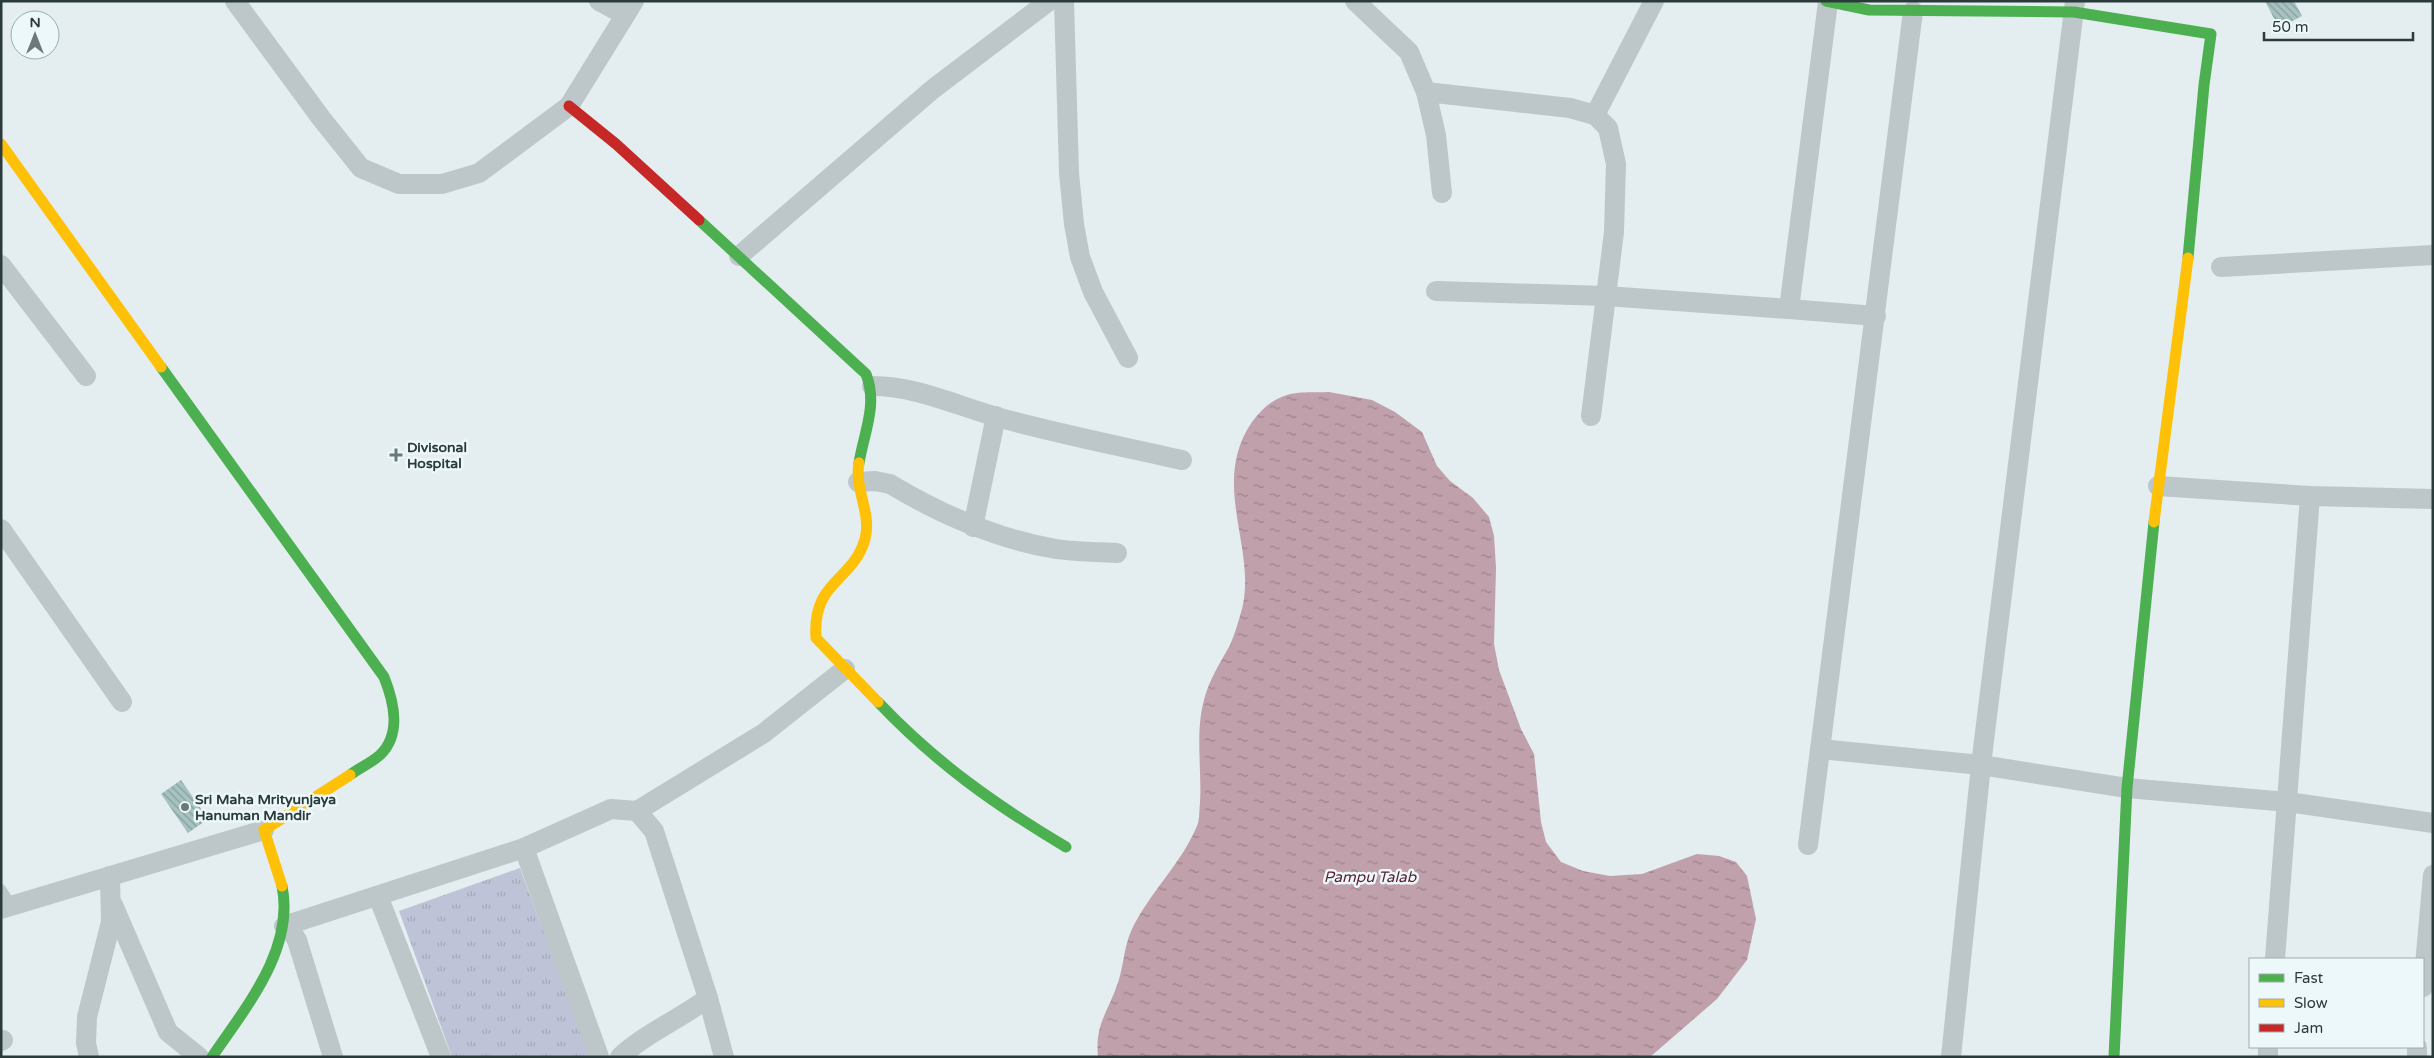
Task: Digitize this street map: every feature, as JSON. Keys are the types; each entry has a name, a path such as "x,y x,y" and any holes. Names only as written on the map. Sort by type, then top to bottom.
{"street":[{"path":"235,1 321,118 361,168 399,184 442,184 479,173 569,106 629,8 599,1"},
{"path":"739,256 933,89 1048,1"},
{"path":"1064,1 1069,173 1074,224 1080,257 1093,292 1128,358"},
{"path":"1355,1 1409,52 1426,92 1436,135 1442,193"},
{"path":"1595,115 1654,1"},
{"path":"1789,309 1827,2 1869,10 1913,12 2074,7 2211,34 2204,85 2187,269 2158,486 2127,788 2114,1057"},
{"path":"1951,1057 1982,765 2074,7"},
{"path":"1808,846 1913,12"},
{"path":"1426,92 1570,108 1595,115 1608,128 1616,164 1614,232 1591,416"},
{"path":"569,106 616,144 866,374 872,386 874,398 858,467 858,482 867,520 866,538 858,554 817,604 813,621 816,638 894,719 949,768 1003,809 1066,847"},
{"path":"1,144 378,669 390,690 394,706 395,723 391,742 380,755 264,830 110,876 5,901"},
{"path":"2221,267 2433,255"},
{"path":"1,265 86,376"},
{"path":"1436,291 1606,296 1876,316"},
{"path":"872,386 896,386 919,391 955,404 1057,433 1182,460"},
{"path":"973,527 996,416"},
{"path":"858,482 875,481 890,484 973,527 1012,540 1057,549 1117,553"},
{"path":"2158,486 2310,496 2433,499"},
{"path":"2276,958 2310,496"},
{"path":"1,528 122,702"},
{"path":"286,926 524,848 611,809 637,812 764,733 844,669"},
{"path":"1820,749 1982,765 2127,788 2288,802 2433,823"},
{"path":"637,812 654,831 708,998 724,1057"},
{"path":"219,1052 276,953 286,926 284,899 264,830"},
{"path":"524,848 599,1057"},
{"path":"2424,976 2433,875"},
{"path":"88,1057 86,1044 87,1017 100,960 108,940 112,922 110,876"},
{"path":"378,896 441,1057"},
{"path":"112,901 168,1032 199,1057"},
{"path":"286,926 297,940 333,1057"},
{"path":"621,1056 639,1041 682,1017 708,998"}],"green space":[{"path":"520,868 590,1057 452,1057 399,911"}],"water":[{"name":"Pampu Talab","path":"1329,392 1372,400 1395,412 1422,432 1437,466 1450,481 1473,498 1489,517 1494,536 1496,568 1494,644 1499,670 1521,729 1534,754 1541,822 1546,842 1561,862 1583,871 1610,876 1642,874 1697,854 1719,856 1736,862 1747,876 1756,919 1747,960 1717,999 1650,1057 1098,1057 1098,1037 1102,1021 1119,981 1132,929 1147,903 1183,853 1199,821 1199,738 1201,713 1209,686 1234,635 1245,592 1245,568 1234,495 1235,470 1240,446 1252,422 1272,402 1292,394"}],"building":[{"path":"2265,1 2294,1 2302,16 2279,28"},
{"name":"Sri Maha Mrityunjaya Hanuman Mandir","path":"181,780 208,819 188,833 161,794"}],"traffic: fast":[{"path":"1826,1 1869,10 2074,12 2211,34 2204,85 2188,258"},
{"path":"699,220 866,374 871,397 869,418 859,463"},
{"path":"161,367 384,677 393,707 394,728 391,737 387,747 380,755 350,775"},
{"path":"2114,1057 2127,788 2154,522"},
{"path":"878,702 922,744 967,781 1014,815 1066,847"},
{"path":"212,1057 252,998 274,955 281,933 284,910 282,886"}],"traffic: slow":[{"path":"1,144 161,367"},
{"path":"2154,522 2188,258"},
{"path":"859,463 859,482 867,529 865,539 852,564 834,583 820,604 816,619 816,638 878,702"},
{"path":"282,886 264,830 350,775"}],"traffic: jam":[{"path":"569,106 616,144 699,220"}],"place":[{"name":"Divisonal Hospital","path":"396,455"},
{"name":"Sri Maha Mrityunjaya Hanuman Mandir","path":"185,807"}]}
